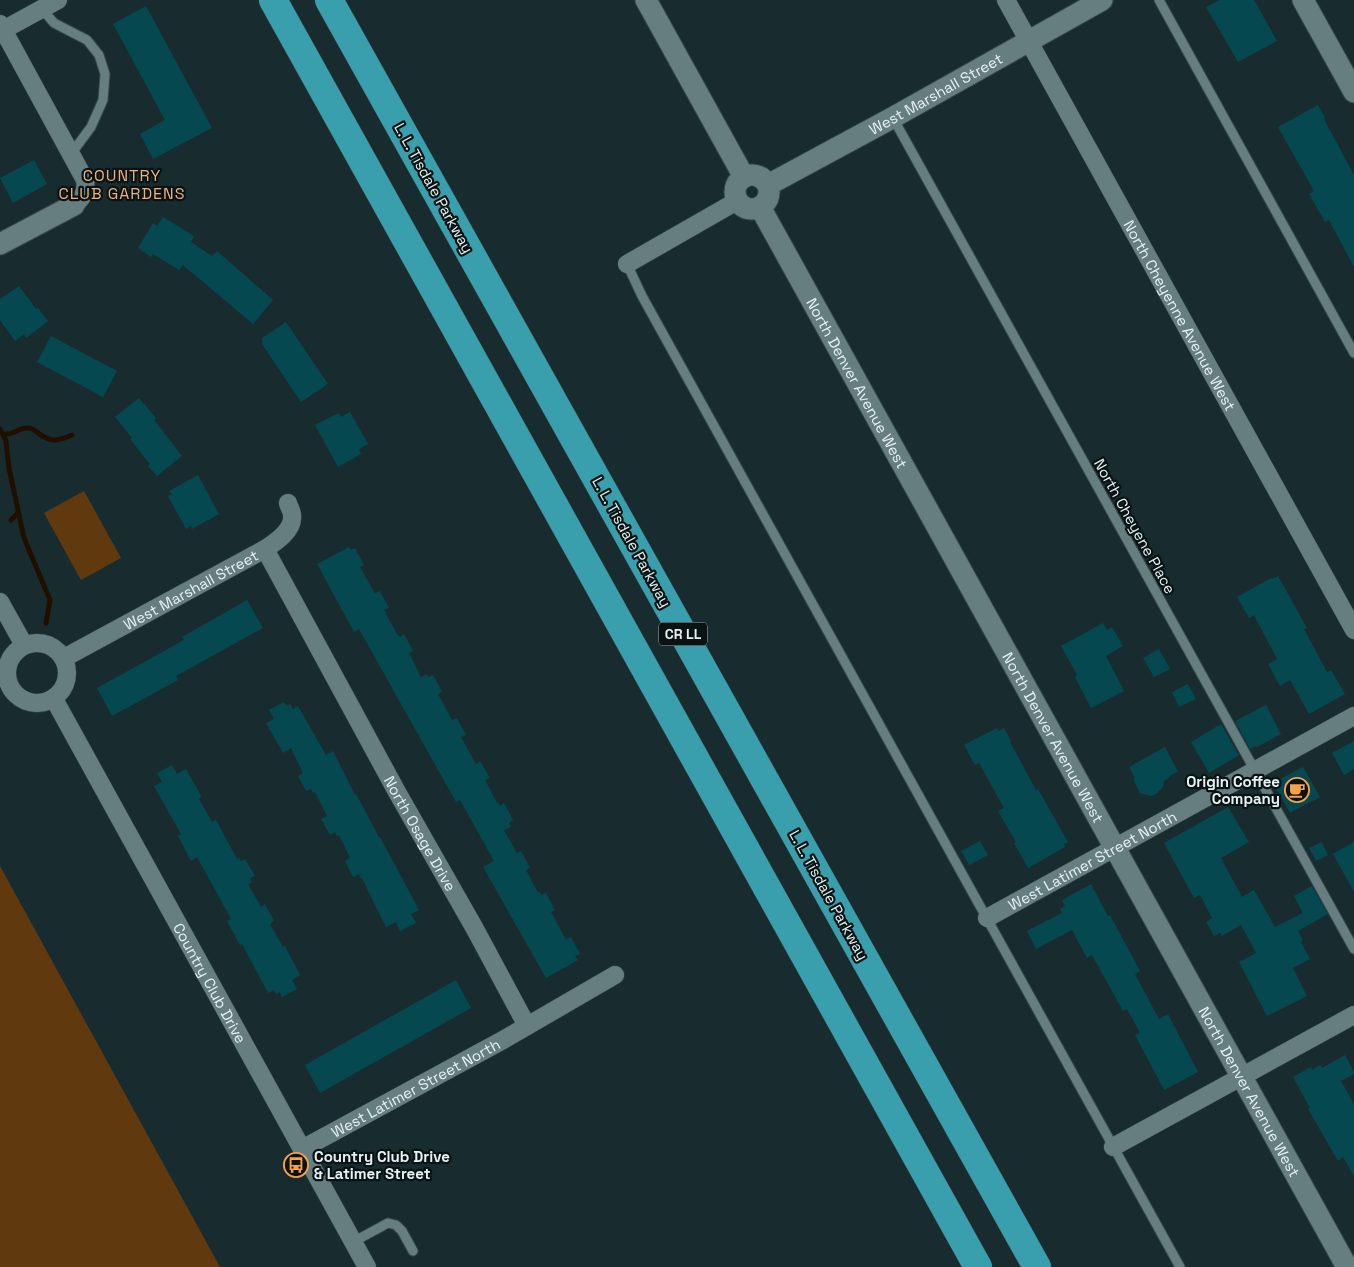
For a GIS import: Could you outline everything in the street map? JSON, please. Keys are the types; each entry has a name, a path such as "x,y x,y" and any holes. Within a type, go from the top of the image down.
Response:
{"highway":[{"path":"273,0 978,1267"},
{"name":"L. L. Tisdale Parkway","path":"329,0 1037,1267"}],"street":[{"path":"0,244 74,205 84,194 86,184 84,176 2,27 58,0"},
{"path":"646,0 744,177"},
{"name":"North Cheyenne Avenue West","path":"1006,0 1354,630"},
{"name":"West Marshall Street","path":"768,185 1102,0"},
{"path":"1303,0 1354,92"},
{"path":"754,175 765,180 768,185 768,198 766,203 760,207 752,210 746,209 741,207 735,198 735,187 738,181 744,177 754,175"},
{"path":"627,264 737,201"},
{"name":"North Denver Avenue West","path":"760,207 1347,1267"},
{"name":"West Marshall Street","path":"64,658 265,549 282,537 292,521 288,503"},
{"name":"North Osage Drive","path":"265,549 475,928 527,1026"},
{"path":"0,602 24,645"},
{"path":"35,642 47,644 57,649 64,658 68,673 64,688 54,699 42,703 30,703 19,698 11,689 7,679 7,669 16,651 24,645 35,642"},
{"name":"Country Club Drive","path":"54,699 367,1267"},
{"name":"West Latimer Street North","path":"987,918 1354,716"},
{"path":"527,1026 615,975"},
{"path":"1113,1147 1354,1015"},
{"name":"West Latimer Street North","path":"302,1149 527,1026"}],"lane":[{"path":"1159,0 1354,353"},
{"path":"42,9 54,23 87,40 99,56 104,74 103,100 91,127 71,154"},
{"name":"North Cheyene Place","path":"892,118 1354,948"},
{"path":"627,264 642,296 1180,1267"},
{"path":"353,1242 388,1223 396,1225 402,1231 413,1252"}],"shaded area":[{"path":"84,491 121,558 81,580 44,513"},
{"path":"0,866 220,1267 0,1267"}],"building":[{"path":"1220,0 1254,0 1277,41 1238,62 1206,7"},
{"path":"146,6 212,128 153,159 140,134 165,120 113,24"},
{"path":"1318,105 1354,175 1354,267 1329,220 1325,222 1309,194 1314,191 1278,127"},
{"path":"34,160 47,184 13,203 0,178"},
{"path":"163,217 194,236 191,242 212,256 217,251 273,300 253,324 183,265 179,270 153,254 151,257 138,248 153,223 157,226"},
{"path":"19,286 36,309 38,308 48,321 26,338 24,334 15,341 0,320 0,299"},
{"path":"286,322 328,384 301,402 262,344 262,338"},
{"path":"51,336 117,371 103,397 37,362"},
{"path":"139,398 156,418 154,420 182,456 157,476 130,439 132,438 115,417"},
{"path":"350,412 368,444 359,449 361,454 338,467 315,425 339,413 341,417"},
{"path":"198,475 219,514 192,529 191,526 186,529 168,496 172,494 169,491"},
{"path":"349,547 351,550 355,548 364,565 360,567 375,593 380,591 389,608 384,610 397,634 400,637 404,634 413,651 409,653 421,677 427,674 428,677 433,675 442,692 438,694 452,720 457,718 466,735 461,737 476,764 480,761 490,778 485,780 497,803 500,806 504,803 513,820 509,823 511,827 504,830 517,853 521,851 530,868 526,870 538,893 540,892 541,895 546,893 555,910 551,912 564,936 566,939 571,937 580,954 575,956 578,960 546,978 483,867 494,861 460,800 456,802 359,629 354,632 317,564"},
{"path":"1278,576 1307,628 1304,629 1327,672 1331,670 1345,694 1309,714 1290,680 1280,686 1268,664 1277,659 1254,615 1249,618 1237,597"},
{"path":"247,600 263,628 176,676 178,680 112,716 97,688 184,640 182,637"},
{"path":"1103,623 1107,630 1112,627 1123,646 1106,656 1124,691 1091,708 1075,677 1077,675 1061,646"},
{"path":"1159,649 1170,669 1154,677 1143,658"},
{"path":"1188,684 1196,699 1179,707 1172,692"},
{"path":"284,702 287,706 290,704 293,709 298,706 326,755 333,751 355,795 419,910 411,914 416,923 400,931 396,922 386,927 362,878 359,874 353,877 345,861 350,858 339,835 337,836 335,832 330,835 321,819 327,816 315,792 313,793 311,789 306,791 298,776 303,773 291,748 283,753 266,723 274,719 269,710"},
{"path":"1266,705 1281,734 1250,749 1235,721"},
{"path":"1221,724 1239,755 1209,773 1191,742"},
{"path":"997,728 999,731 1004,728 1036,790 1038,789 1068,842 1064,844 1065,847 1028,868 998,811 1004,808 979,763 975,765 964,745"},
{"path":"1354,741 1354,769 1344,775 1332,753"},
{"path":"1165,747 1178,772 1169,776 1164,781 1163,787 1156,794 1151,796 1140,793 1129,767"},
{"path":"172,765 177,774 186,769 200,794 201,797 199,799 212,822 216,820 237,859 239,858 241,861 245,859 255,876 250,878 252,882 248,884 261,907 265,904 274,921 270,924 283,947 285,946 300,975 292,980 297,989 282,997 280,992 276,994 274,990 268,993 242,944 240,945 227,921 231,919 197,857 191,861 178,836 181,834 154,786 162,782 157,773"},
{"name":"Origin Coffee Company","path":"1303,767 1320,797 1290,813 1273,783"},
{"path":"1228,807 1249,842 1221,858 1242,897 1254,890 1275,927 1303,913 1294,896 1312,886 1328,914 1298,931 1303,940 1301,942 1310,959 1293,968 1307,996 1267,1016 1239,962 1256,953 1241,925 1222,936 1220,933 1214,936 1206,922 1212,918 1200,895 1194,898 1164,843"},
{"path":"980,841 988,855 969,865 961,851"},
{"path":"1322,842 1328,855 1316,861 1309,848"},
{"path":"1354,842 1354,892 1333,854"},
{"path":"1091,884 1140,971 1135,974 1159,1019 1168,1014 1198,1072 1164,1090 1135,1035 1140,1033 1127,1009 1123,1011 1092,955 1087,958 1072,930 1036,949 1027,931 1062,913 1060,909 1065,906 1062,900"},
{"path":"456,980 471,1008 320,1093 305,1065"},
{"path":"1345,1055 1354,1072 1354,1074 1341,1081 1354,1104 1354,1176 1343,1157 1338,1161 1308,1109 1310,1108 1293,1077 1311,1067 1312,1070 1320,1065 1322,1068"}],"waterway":[{"path":"4,434 30,428 51,440 59,440 72,435"},
{"path":"0,429 6,441 9,468 24,538 50,600 46,623"},
{"path":"11,520 18,513"}],"place":[{"name":"Origin Coffee Company","path":"1297,790"},
{"name":"Country Club Drive & Latimer Street","path":"296,1165"}],"district":[{"name":"COUNTRY CLUB GARDENS","path":"122,184"}]}
